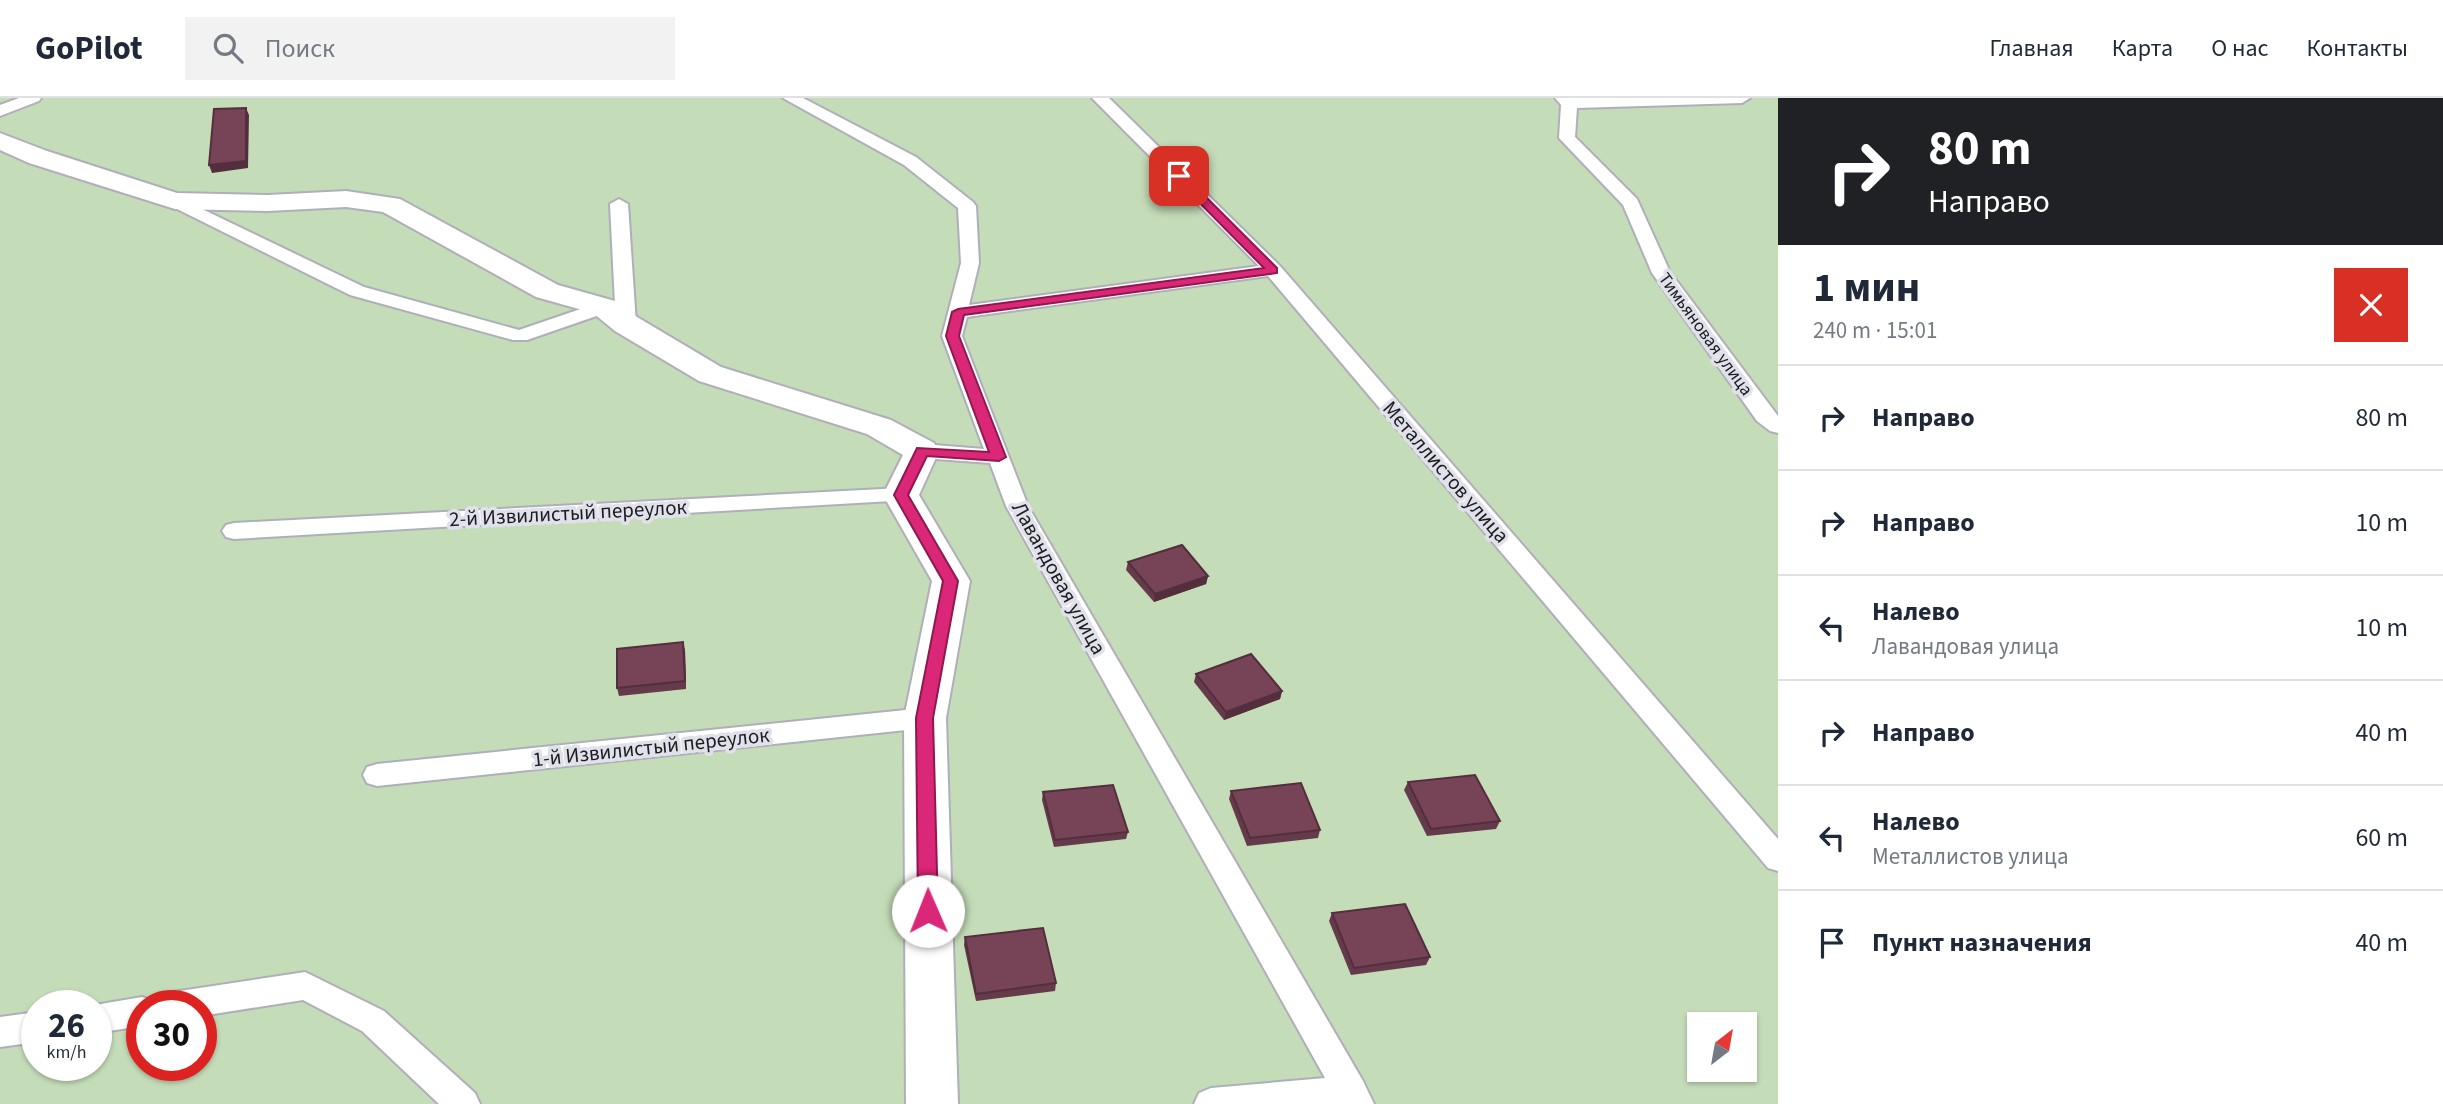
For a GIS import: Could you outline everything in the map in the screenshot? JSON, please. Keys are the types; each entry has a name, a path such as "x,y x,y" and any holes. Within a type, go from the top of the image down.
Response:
{"street":[{"path":"0,141 38,157 175,201 268,203 346,199 390,205 547,291 615,315 710,374 879,427 922,451 901,495 950,581 925,718 932,1104"}],"lane":[{"path":"0,111 33,98"},
{"name":"Лавандовая улица","path":"791,98 910,162 967,206 970,263 953,336 1017,506 1354,1098"},
{"name":"Металлистов улица","path":"1100,98 1273,270 1778,859"},
{"path":"1566,101 1742,98"},
{"name":"Тимьяновая улица","path":"1566,101 1567,138 1631,203 1661,273 1765,416 1778,426"},
{"path":"175,201 357,292 520,336 615,315 620,204"},
{"path":"958,312 1273,270"},
{"path":"922,451 999,457"},
{"name":"2-й Извилистый переулок","path":"234,531 901,495"},
{"name":"1-й Извилистый переулок","path":"377,775 925,718"},
{"path":"217,999 305,986 373,1020 463,1104"},
{"path":"0,1032 21,1029"},
{"path":"1212,1104 1354,1098"}],"green space":[{"path":"0,98 1778,98 1778,1104 0,1104"}],"building":[{"path":"246,108 246,161 209,165 214,109"},
{"path":"1182,545 1208,576 1155,594 1128,562"},
{"path":"683,642 685,681 617,688 617,649"},
{"path":"1251,654 1282,691 1226,712 1196,674"},
{"path":"1475,775 1500,821 1431,829 1408,782"},
{"path":"1301,783 1320,830 1250,838 1231,791"},
{"path":"1113,785 1128,832 1055,840 1043,792"},
{"path":"1405,904 1430,957 1354,968 1332,913"},
{"path":"1043,928 1056,983 976,994 965,937"}],"route":[{"path":"928,911 925,718 950,581 901,495 922,451 999,457 953,336 958,312 1273,270 1179,176"}]}
